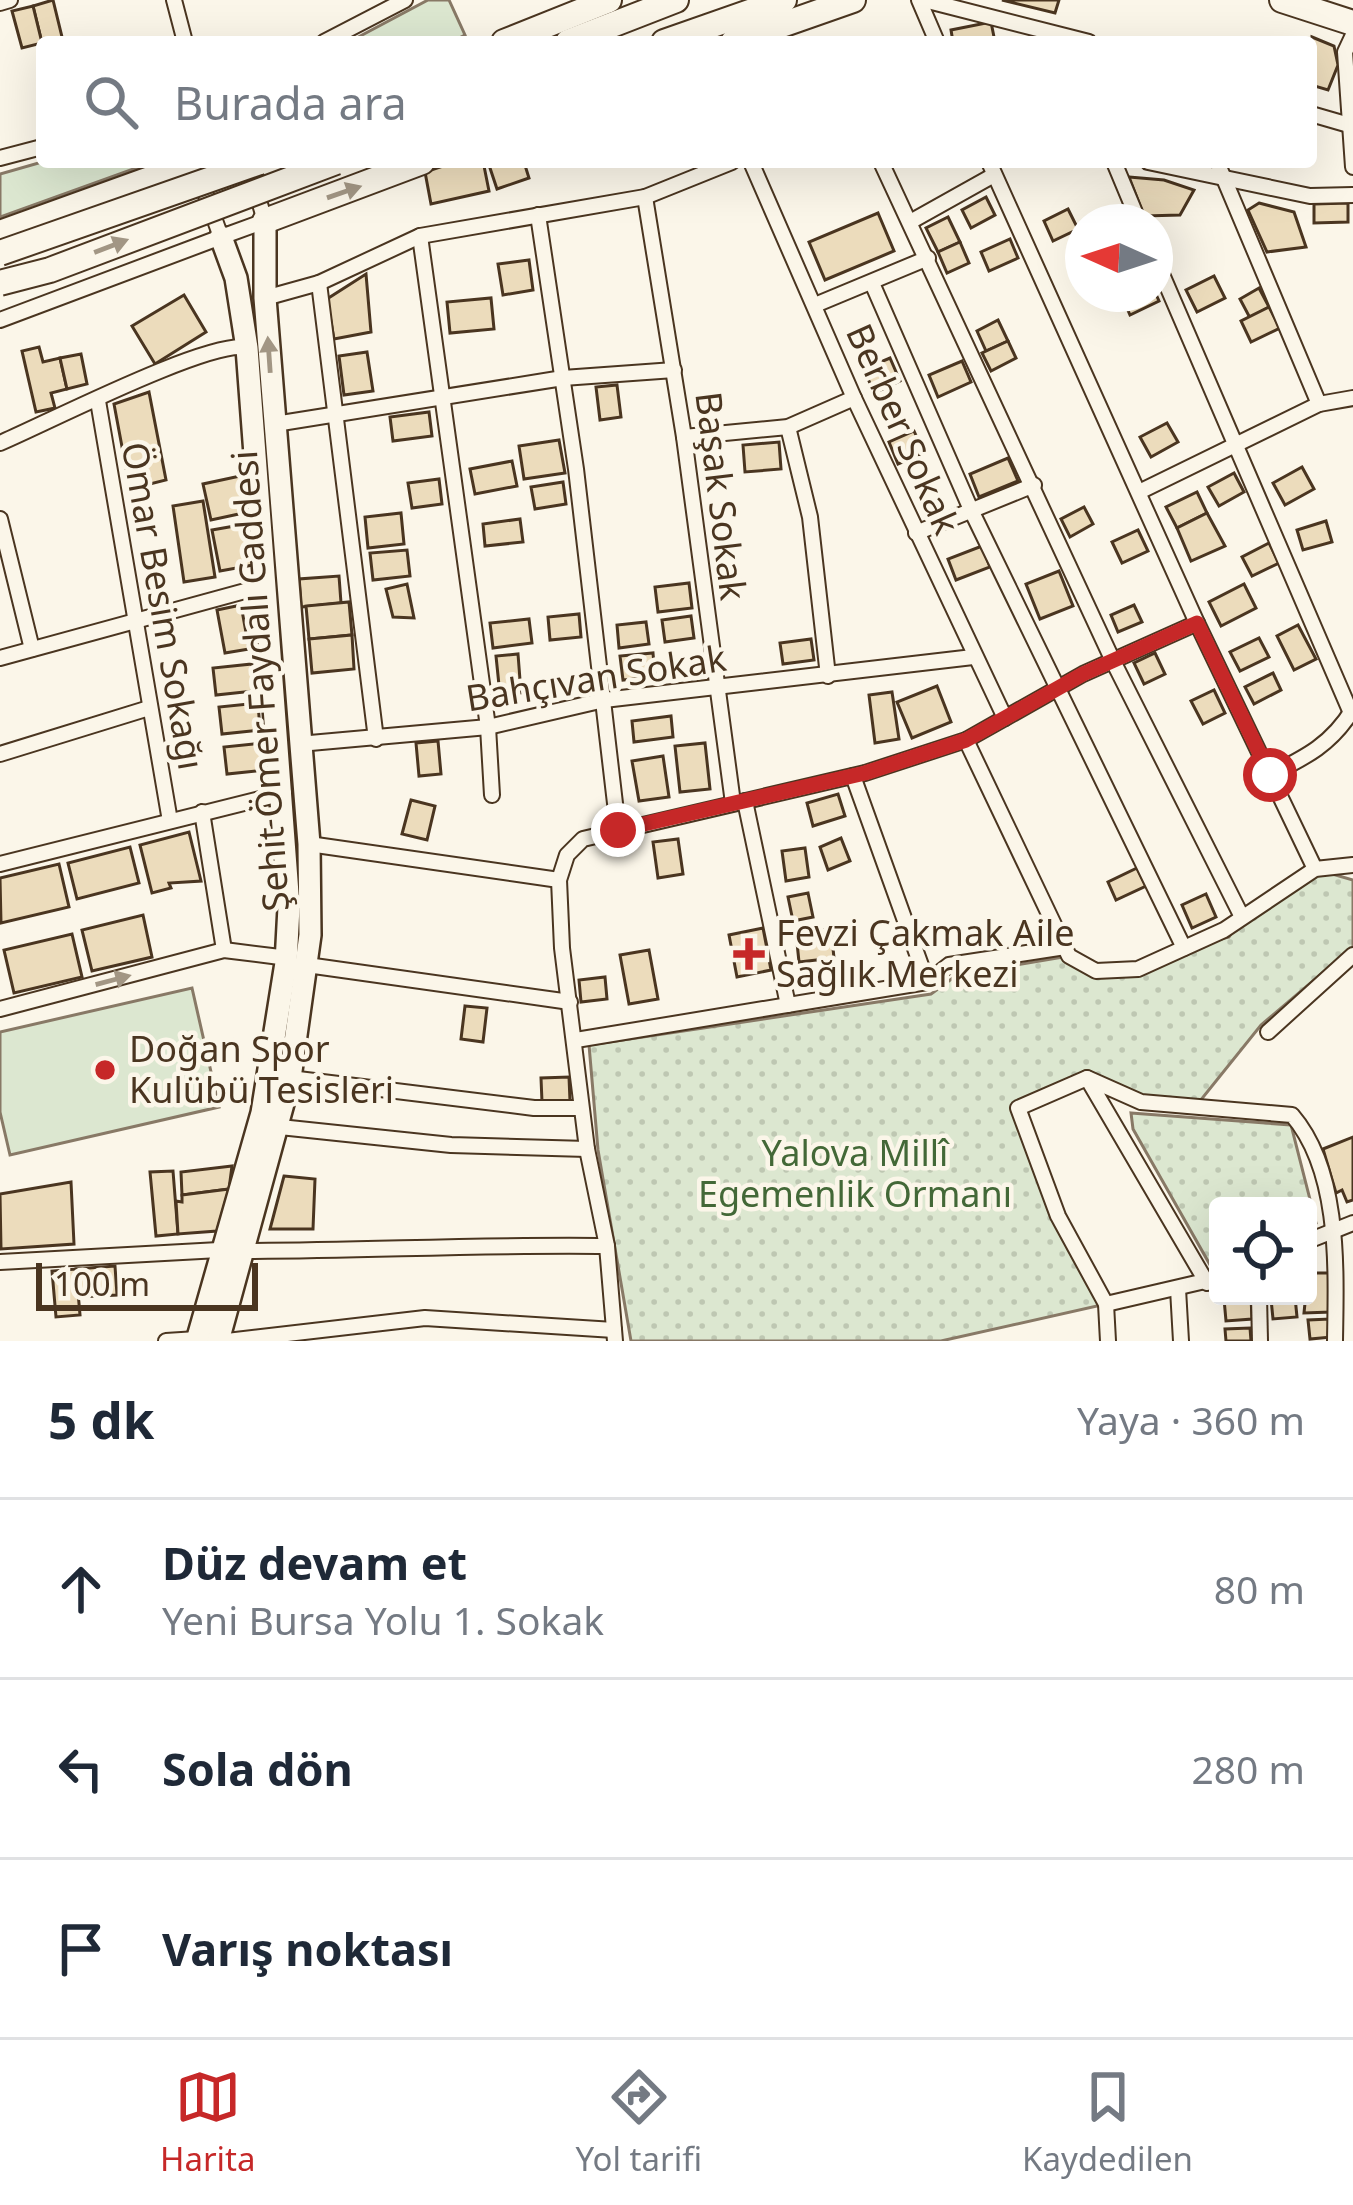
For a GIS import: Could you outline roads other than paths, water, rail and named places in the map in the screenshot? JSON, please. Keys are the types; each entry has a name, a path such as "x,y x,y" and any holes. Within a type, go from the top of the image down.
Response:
{"highway":[{"path":"518,36 609,0"},
{"path":"583,36 676,0"},
{"path":"681,36 784,0"},
{"path":"750,36 853,0"},
{"path":"1282,0 1353,23"},
{"path":"0,233 180,168"},
{"path":"0,253 243,168"},
{"path":"0,283 50,270 320,168"},
{"path":"265,221 406,168"}],"main road":[{"name":"Şehit Ömer Faydalı Caddesi","path":"230,1250 280,1127 290,1078 309,844 265,298 265,221"},
{"name":"Şehit Ömer Faydalı Caddesi","path":"210,1340 297,964 247,348 236,278 220,237"}],"street":[{"path":"0,3 10,0"},
{"path":"174,0 183,36"},
{"path":"336,36 405,0"},
{"path":"922,0 1057,36"},
{"path":"922,0 935,36"},
{"path":"1353,35 1345,52 1353,167"},
{"path":"1317,116 1349,125"},
{"path":"0,158 36,149"},
{"path":"199,168 220,237"},
{"path":"0,320 265,221 248,168"},
{"path":"265,298 319,283 420,236 645,197 717,168"},
{"name":"Berber Sokak","path":"754,168 854,398 1005,718"},
{"path":"884,168 1113,661 1243,917"},
{"path":"1116,168 1132,204"},
{"path":"1175,168 1310,196 1353,195"},
{"path":"1220,168 1319,404"},
{"path":"910,222 992,169 1197,623 1315,868"},
{"name":"Başak Sokak","path":"645,197 685,437 718,687 739,802 788,1005"},
{"path":"538,215 618,830"},
{"path":"420,236 488,728 492,795"},
{"path":"815,305 928,258"},
{"path":"319,283 376,739"},
{"path":"872,283 972,512 1184,948"},
{"path":"1173,301 1352,711 1337,734 1317,751 1270,775"},
{"path":"0,443 228,346 247,348"},
{"path":"275,424 338,418 562,378 674,370"},
{"path":"685,437 788,427 854,398"},
{"path":"1138,492 1319,404 1353,398"},
{"name":"Ömar Besim Sokağı","path":"98,401 170,821"},
{"path":"788,427 810,517 828,676"},
{"path":"916,532 1034,485"},
{"path":"0,519 32,649"},
{"path":"0,658 267,585"},
{"path":"166,1341 425,1318 615,1335 607,1246 587,1149 570,1002 559,880 567,855 583,839 854,776 966,740 1060,687 1197,623"},
{"name":"Bahçıvan Sokak","path":"299,744 488,728 604,700 973,657"},
{"path":"0,754 149,708"},
{"path":"966,740 1069,956 1096,971 1138,969 1243,917 1315,868 1353,866"},
{"path":"854,776 927,982"},
{"path":"0,864 284,793"},
{"path":"202,812 224,950"},
{"path":"309,844 559,880"},
{"path":"576,1040 927,982 949,965 1065,947"},
{"path":"0,1009 224,950 570,1002"},
{"path":"1268,1032 1353,955"},
{"path":"290,1078 534,1108 581,1108"},
{"path":"1087,1078 1209,1276"},
{"path":"1108,1341 1106,1304 1058,1216 1018,1108 1087,1078 1141,1102 1292,1115 1304,1130 1336,1229 1335,1341"},
{"path":"280,1127 451,1145 587,1149"},
{"path":"1317,1237 1353,1223"},
{"path":"0,1262 230,1250 364,1251 465,1243 607,1246"},
{"path":"1106,1304 1209,1282"},
{"path":"1178,1289 1181,1341"},
{"path":"1259,1305 1260,1341"}],"place":[{"name":"Fevzi Çakmak Aile Sağlık Merkezi","path":"749,954"},
{"name":"Doğan Spor Kulübü Tesisleri","path":"105,1070"}],"park label":[{"name":"Yalova Millî Egemenlik Ormanı","path":"855,1174"}]}
